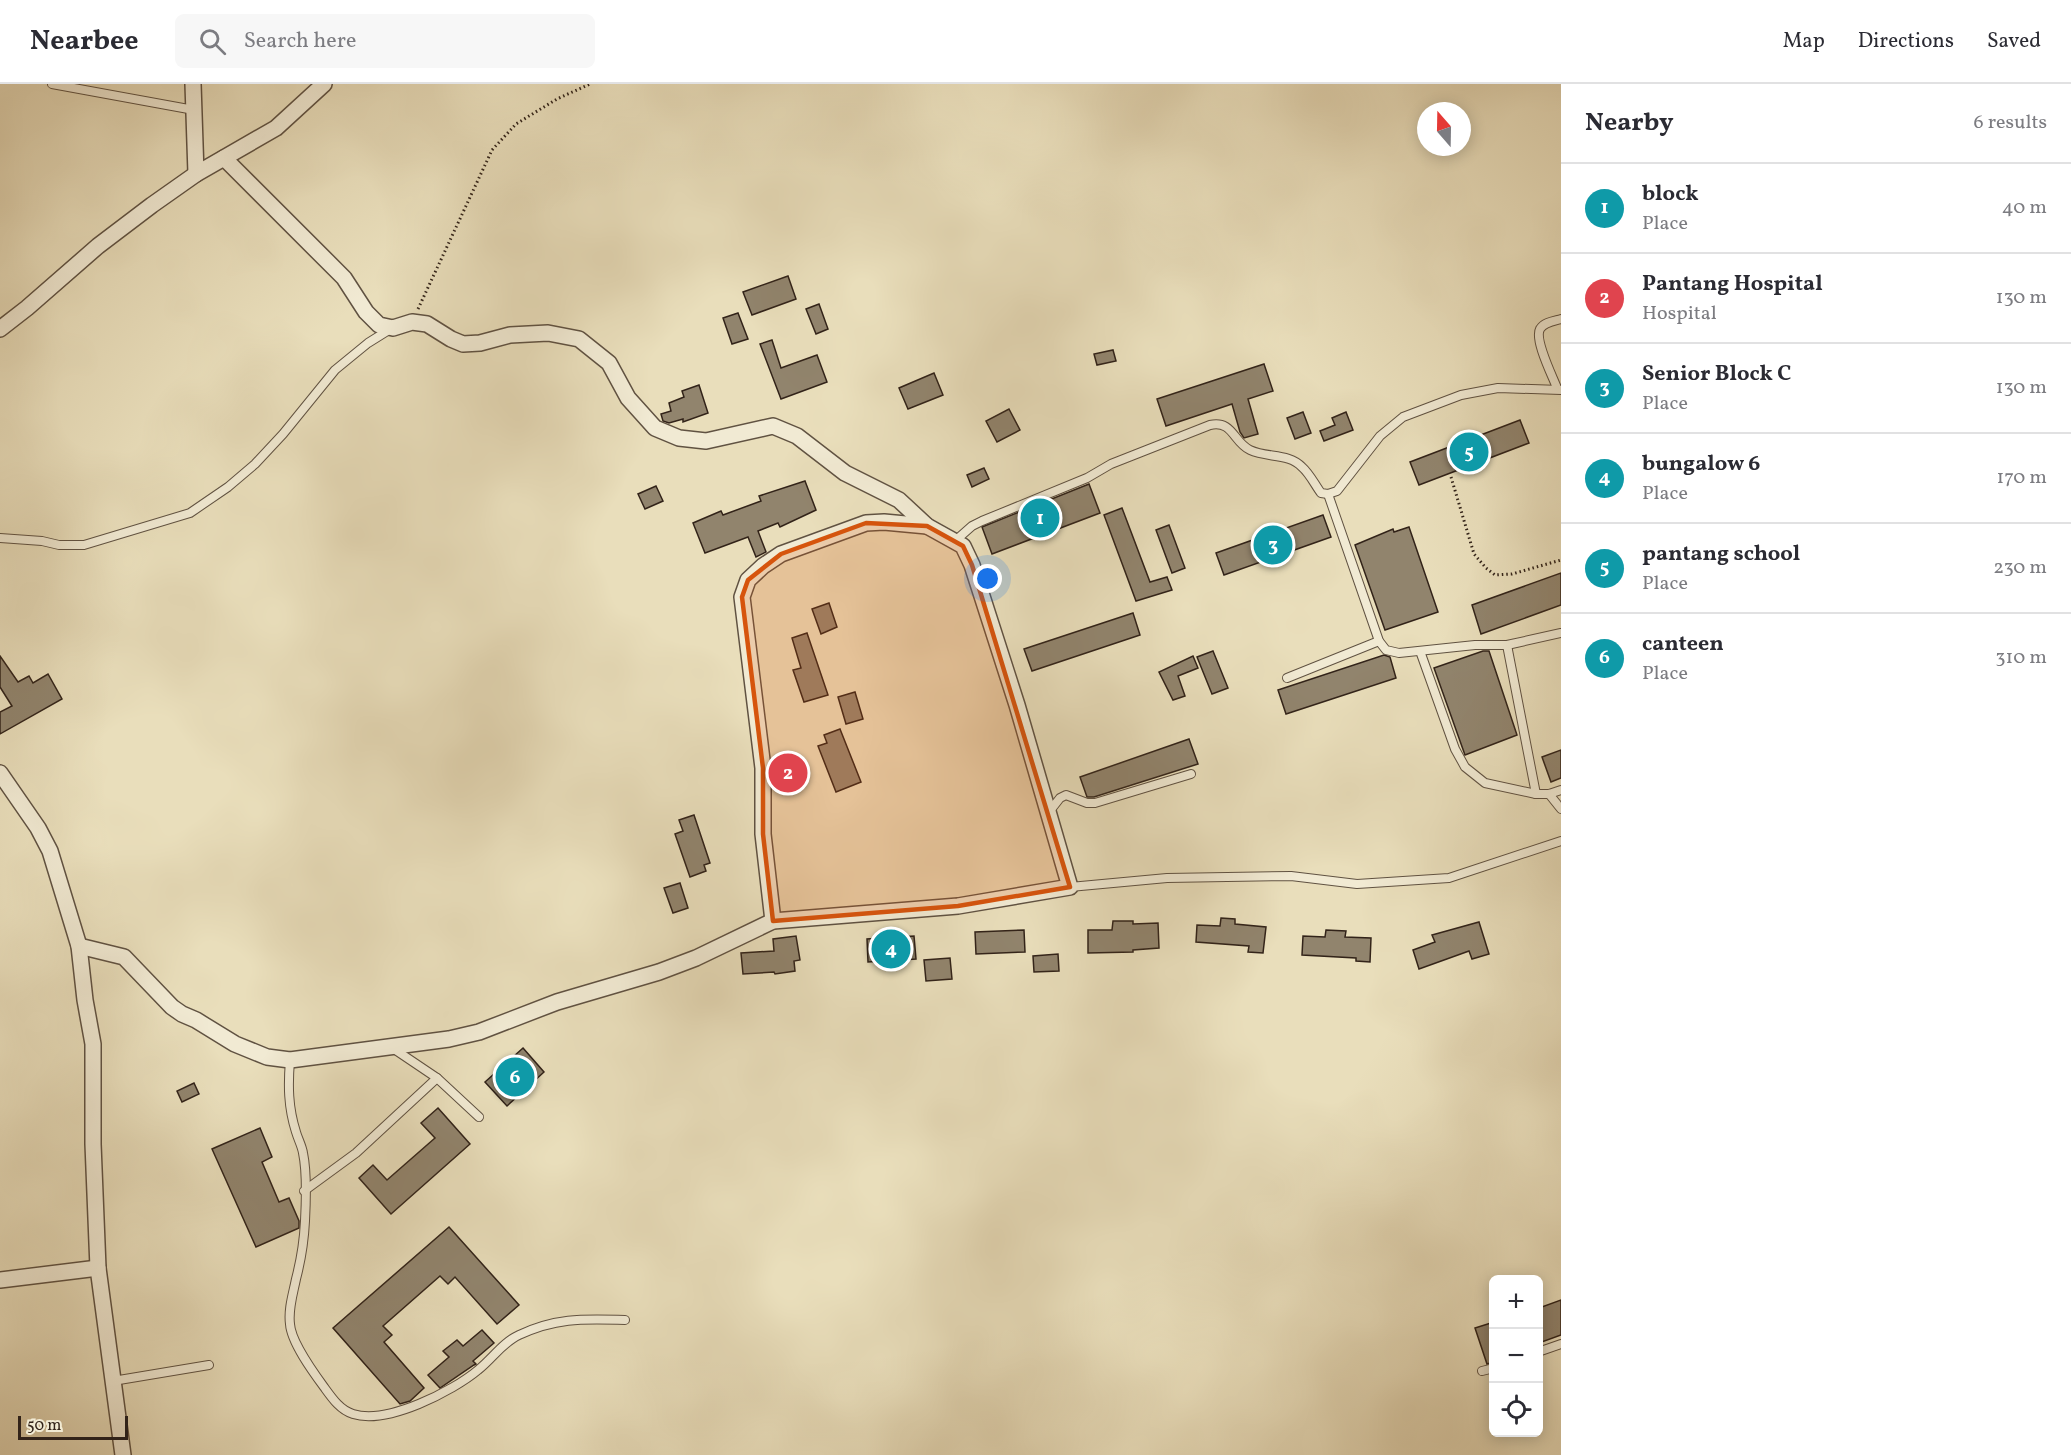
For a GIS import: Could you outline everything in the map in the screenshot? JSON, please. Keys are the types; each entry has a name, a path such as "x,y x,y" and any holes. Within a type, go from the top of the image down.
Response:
{"street":[{"path":"193,84 196,174"},
{"path":"0,329 98,246 196,174 276,128 324,84"},
{"path":"79,946 124,957 172,1007 182,1014 267,1057 290,1060 449,1039 479,1032 557,1002 658,972 696,958 773,921 958,906 1070,887 1017,705 972,565 963,546 927,526 899,500 845,472 797,436 773,426 706,441 679,438 655,428 628,398 609,363 579,339 548,333 510,335 480,344 464,344 427,324 412,322 393,328 379,325 366,312 344,278 224,158"},
{"path":"773,921 764,834 763,768 742,597 748,580 781,554 866,523 884,522 927,526"},
{"path":"0,772 38,828 50,851 79,946 93,1044 93,1144 98,1268 123,1455"},
{"path":"0,1280 98,1268"}],"lane":[{"path":"52,84 194,110"},
{"path":"955,541 982,520 1087,478 1111,464 1219,423 1227,427 1248,449 1261,454 1289,458 1302,466 1321,494 1328,494 1337,490 1380,436 1403,417 1461,395 1498,388 1559,389 1538,339 1540,329 1549,322 1561,319"},
{"path":"0,538 42,541 59,545 84,545 190,513 228,487 255,464 283,434 335,369 368,343 393,328"},
{"path":"1328,494 1379,641 1386,650 1399,652 1475,645 1507,645 1561,633"},
{"path":"1287,678 1379,641"},
{"path":"1507,645 1536,794"},
{"path":"1420,651 1455,749 1465,767 1485,783 1536,794 1549,794 1561,790"},
{"path":"1048,812 1060,798 1066,795 1087,803 1095,803 1191,774"},
{"path":"1549,794 1561,809"},
{"path":"1070,887 1167,878 1291,876 1357,884 1449,878 1561,841"},
{"path":"392,1047 436,1078 479,1117"},
{"path":"290,1060 287,1089 306,1170 302,1253 289,1313 290,1327 318,1380 340,1407 354,1415 397,1412 432,1400 479,1370 506,1341 536,1329 574,1319 625,1320"},
{"path":"304,1191 356,1153 436,1078"},
{"path":"1543,1351 1561,1344"},
{"path":"113,1381 209,1365"},
{"path":"1482,1371 1489,1369"}],"path":[{"path":"412,322 492,150 516,124 556,99 590,84"},
{"path":"1451,477 1474,554 1486,568 1496,575 1512,574 1561,560"}],"highlighted area":[{"path":"866,523 927,526 963,546 972,565 1070,887 958,906 773,921 763,834 763,768 742,597 748,580 781,554"}],"building":[{"path":"788,276 796,299 752,315 743,292"},
{"path":"819,304 828,329 816,334 806,309"},
{"path":"738,313 748,339 732,344 723,318"},
{"path":"772,340 781,368 817,355 827,382 781,399 760,344"},
{"path":"1113,350 1116,361 1097,365 1094,354"},
{"path":"1264,364 1273,391 1248,399 1258,434 1244,438 1232,404 1166,426 1157,399"},
{"path":"934,373 943,395 908,409 899,388"},
{"path":"699,385 708,413 683,422 683,419 669,423 663,421 661,414 671,411 669,403 684,397 682,391"},
{"path":"1009,409 1020,430 997,442 986,421"},
{"path":"1303,412 1311,433 1295,439 1287,418"},
{"path":"1346,412 1353,430 1324,441 1320,431 1335,425 1332,418"},
{"path":"1520,420 1529,443 1419,485 1410,462"},
{"path":"984,468 989,479 972,487 967,475"},
{"path":"805,481 816,510 780,527 778,523 758,531 766,552 756,557 748,537 705,553 693,523 721,511 723,515 761,501 759,496"},
{"path":"1089,484 1100,513 992,554 982,527"},
{"path":"656,486 663,501 645,509 638,494"},
{"path":"1122,508 1150,582 1167,577 1172,590 1136,601 1104,515"},
{"path":"1323,515 1331,537 1224,575 1216,553"},
{"path":"1169,525 1185,568 1172,573 1156,530"},
{"path":"1409,527 1438,612 1385,630 1355,545 1393,529 1394,532"},
{"path":"1561,573 1561,605 1481,634 1472,605"},
{"path":"829,603 837,627 821,634 812,609"},
{"path":"1133,613 1140,635 1032,671 1024,649"},
{"path":"807,633 828,695 804,702 793,670 801,668 792,638"},
{"path":"1213,651 1228,688 1212,694 1197,657"},
{"path":"1489,651 1517,735 1465,755 1434,668"},
{"path":"1384,655 1390,657 1396,678 1286,714 1278,690"},
{"path":"0,656 18,682 29,676 33,683 48,674 62,699 0,734 0,712 12,706 0,687"},
{"path":"1193,656 1198,668 1178,676 1185,696 1173,700 1159,672"},
{"path":"855,692 863,719 846,724 838,697"},
{"path":"840,729 861,782 836,792 818,746 827,743 824,735"},
{"path":"1189,739 1198,764 1094,797 1087,797 1080,777"},
{"path":"1561,750 1561,778 1551,782 1542,757"},
{"path":"694,815 710,863 704,865 706,871 690,877 675,834 683,831 679,820"},
{"path":"680,883 688,908 673,913 664,888"},
{"path":"1221,918 1235,919 1235,924 1266,927 1263,953 1248,952 1249,946 1196,942 1197,925 1220,926"},
{"path":"1113,921 1133,921 1133,924 1158,923 1159,948 1133,950 1133,952 1088,953 1088,930 1112,930"},
{"path":"1479,922 1489,954 1472,959 1469,951 1419,969 1413,950 1435,942 1432,935"},
{"path":"1024,930 1025,952 976,954 975,932"},
{"path":"1326,930 1346,931 1345,937 1371,938 1370,962 1356,961 1356,958 1302,955 1303,936 1325,937"},
{"path":"796,936 800,960 794,961 795,971 775,974 774,972 743,974 741,953 774,951 773,939"},
{"path":"914,936 916,959 868,962 867,939"},
{"path":"1058,954 1059,971 1034,972 1033,956"},
{"path":"950,958 952,979 926,981 924,960"},
{"path":"523,1048 544,1072 507,1106 485,1082"},
{"path":"194,1083 199,1094 182,1102 177,1091"},
{"path":"438,1108 470,1144 391,1214 359,1178 373,1165 387,1180 435,1138 421,1123"},
{"path":"260,1128 272,1157 262,1162 279,1202 289,1198 299,1221 299,1228 256,1247 212,1149"},
{"path":"449,1227 519,1305 497,1324 455,1277 448,1284 440,1276 383,1326 392,1335 384,1342 424,1388 410,1401 400,1404 333,1328"},
{"path":"1561,1300 1561,1335 1543,1342 1543,1329 1543,1307"},
{"path":"1489,1324 1489,1363 1487,1364 1475,1328"},
{"path":"482,1330 494,1343 473,1361 476,1364 440,1388 428,1375 449,1357 443,1351 457,1340 463,1346"}],"place":[{"name":"pantang school","path":"1469,452"},
{"name":"block","path":"1040,518"},
{"name":"Senior Block C","path":"1273,545"},
{"name":"Pantang Hospital","path":"788,773"},
{"name":"bungalow 6","path":"891,949"},
{"name":"canteen","path":"515,1077"}]}
